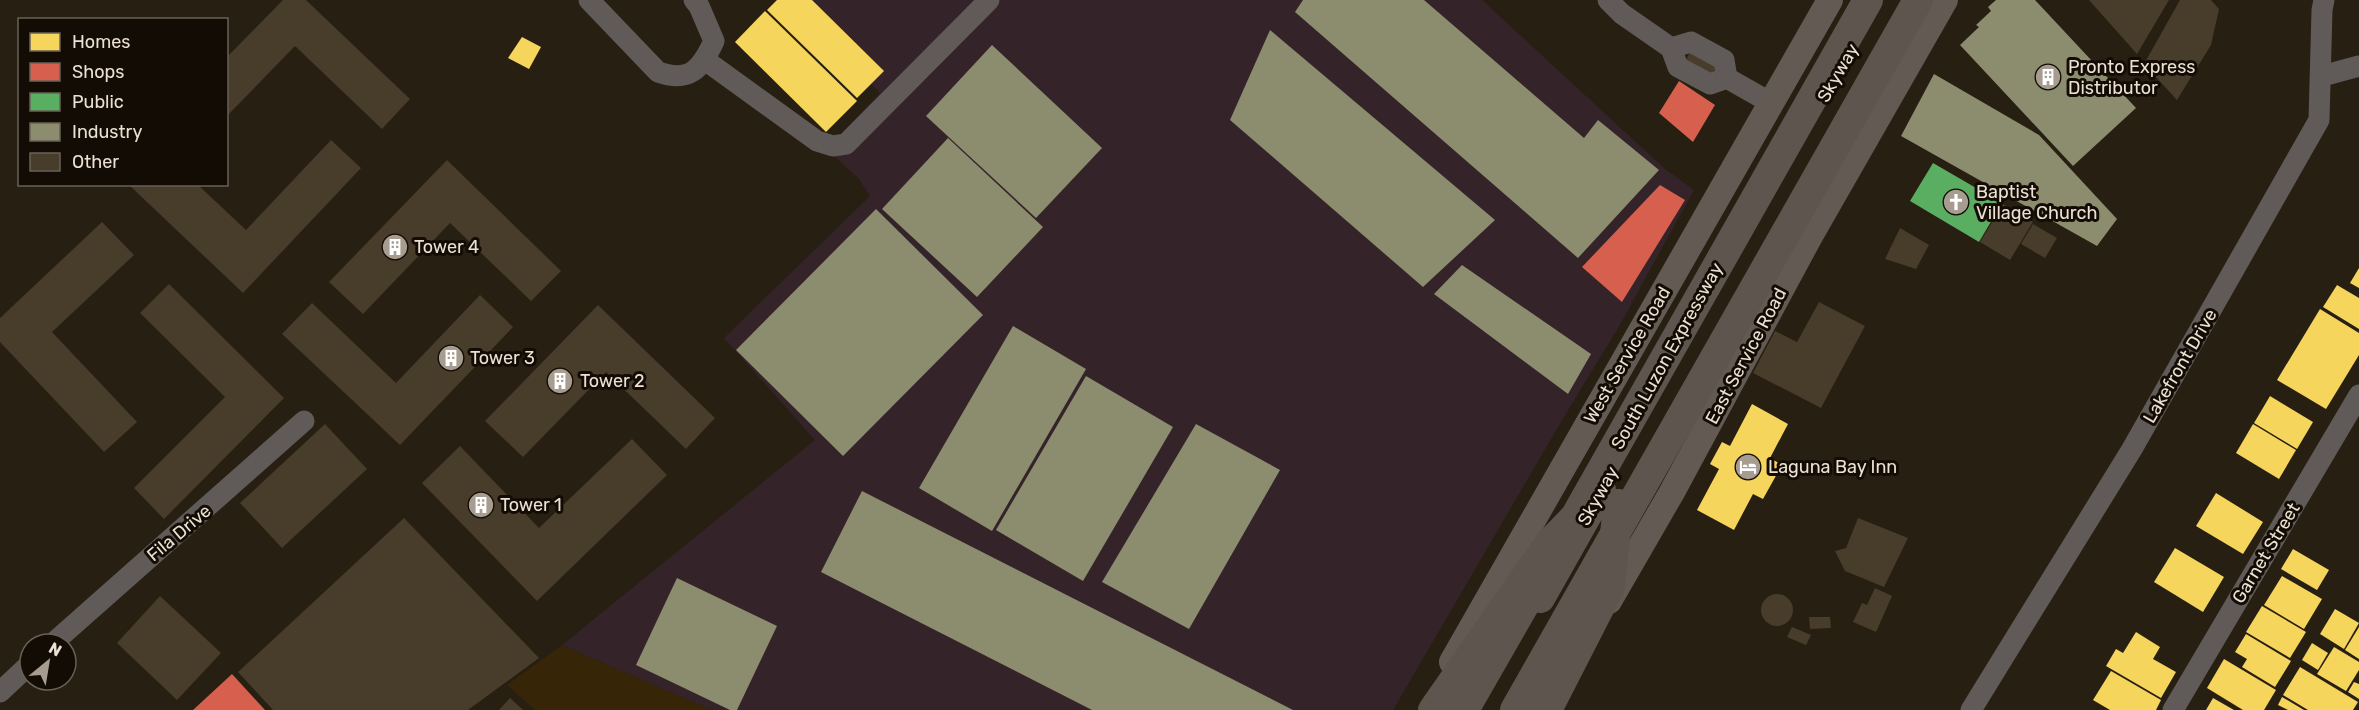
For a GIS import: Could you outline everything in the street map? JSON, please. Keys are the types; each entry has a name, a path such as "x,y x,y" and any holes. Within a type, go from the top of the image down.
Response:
{"highway":[{"name":"South Luzon Expressway","path":"1464,710 1868,0"},
{"name":"Skyway","path":"1503,710 1610,497 1879,0"},
{"name":"Skyway","path":"1477,710 1610,497 1903,0"},
{"path":"1515,710 1918,0"},
{"path":"1433,710 1549,544 1610,497"},
{"path":"1546,710 1610,587 1610,497"}],"main road":[{"name":"West Service Road","path":"1424,710 1830,0"},
{"name":"East Service Road","path":"1546,710 1661,513 1810,236 1945,0"}],"street":[{"path":"589,0 658,72 673,77 689,75 705,60 714,41 699,6 694,0"},
{"path":"705,60 817,141 833,146 846,144 989,0"},
{"path":"1608,0 1622,14 1671,48 1678,67 1710,84 1727,78 1771,103"},
{"name":"Lakefront Drive","path":"1971,710 2132,449 2319,120 2324,0"},
{"path":"2322,76 2359,66"},
{"name":"Garnet Street","path":"2173,710 2359,395"},
{"name":"Fila Drive","path":"66,632 304,421"},
{"path":"0,692 18,675"}],"shaded area":[{"path":"793,0 1482,0 1665,169 1694,190 1618,328 1393,710 712,710 562,645 815,440 724,338 870,196 859,179 827,149 880,93"},
{"path":"562,645 712,710 535,710 507,685"}],"building: Homes":[{"path":"777,0 812,0 884,71 857,98 767,10"},
{"path":"765,11 857,101 826,132 735,42"},
{"path":"522,37 541,47 529,69 508,58"},
{"path":"2359,268 2359,288 2350,283"},
{"path":"2337,285 2359,298 2359,329 2323,307"},
{"path":"2320,309 2359,333 2359,355 2326,409 2277,380"},
{"path":"2270,396 2313,422 2297,449 2254,423"},
{"name":"Laguna Bay Inn","path":"1752,404 1788,424 1770,458 1782,465 1763,499 1753,494 1734,530 1697,510 1719,469 1710,464 1722,442 1730,446"},
{"path":"2253,424 2296,450 2279,479 2236,453"},
{"path":"2216,493 2263,522 2243,554 2196,526"},
{"path":"2175,548 2224,577 2203,612 2154,582"},
{"path":"2293,549 2329,570 2317,590 2281,569"},
{"path":"2282,576 2322,599 2304,629 2264,605"},
{"path":"2262,606 2306,632 2290,658 2246,632"},
{"path":"2335,609 2359,623 2344,649 2320,634"},
{"path":"2359,627 2359,659 2345,650"},
{"path":"2136,632 2160,647 2153,659 2176,672 2161,698 2106,666 2116,649 2123,653"},
{"path":"2246,634 2291,661 2275,687 2242,667 2247,659 2235,652"},
{"path":"2312,643 2328,653 2318,670 2302,660"},
{"path":"2334,647 2359,662 2359,670 2346,691 2317,674"},
{"path":"2224,659 2276,690 2264,710 2243,710 2207,688"},
{"path":"2300,667 2358,702 2353,710 2308,710 2283,695"},
{"path":"2111,671 2161,700 2156,710 2110,710 2093,700"},
{"path":"2354,682 2359,684 2359,699 2348,692"},
{"path":"2282,697 2304,710 2288,710 2278,705"},
{"path":"2213,698 2234,710 2206,710"}],"building: Shops":[{"path":"1679,81 1715,105 1693,142 1659,113"},
{"path":"1660,185 1685,200 1622,302 1582,267"},
{"path":"232,674 265,710 193,710"}],"building: Public":[{"name":"Baptist Village Church","path":"1933,163 2002,203 1979,242 1910,201"}],"building: Industry":[{"path":"1303,0 1424,0 1584,138 1598,120 1659,170 1578,258 1295,12"},
{"name":"Pronto Express Distributor","path":"1996,0 2035,0 2136,108 2073,166 1960,45 1979,27 1976,25 1991,11 1988,7"},
{"path":"1270,30 1495,220 1423,287 1230,120"},
{"path":"992,45 1102,148 1036,218 926,116"},
{"path":"1934,74 2039,135 2117,219 2097,246 1901,136"},
{"path":"948,138 1043,227 977,297 882,209"},
{"path":"876,209 983,315 843,456 736,350"},
{"path":"1462,265 1591,354 1568,394 1434,294"},
{"path":"1013,326 1086,369 992,531 919,488"},
{"path":"1086,376 1173,427 1083,581 996,530"},
{"path":"1196,424 1280,470 1189,629 1102,582"},
{"path":"862,491 1293,710 1092,710 821,572"},
{"path":"677,578 777,626 737,710 730,710 636,665"}],"building: Other":[{"path":"283,0 306,0 410,99 382,129 295,46 228,115 228,56"},
{"path":"2089,0 2169,0 2137,54"},
{"path":"2180,0 2211,0 2219,9 2211,45 2177,100 2144,64"},
{"path":"1690,52 1719,66 1715,75 1685,62"},
{"path":"331,140 361,168 243,293 130,186 199,186 246,230"},
{"name":"Tower 4","path":"447,160 561,271 531,301 450,223 363,314 329,282"},
{"path":"2003,204 2033,222 2010,260 1980,242"},
{"path":"102,222 134,255 52,332 137,422 104,452 0,342 0,318"},
{"path":"2033,224 2057,238 2045,258 2021,244"},
{"path":"1900,228 1929,245 1916,269 1885,259"},
{"path":"169,284 284,398 164,519 134,488 225,397 140,313"},
{"name":"Tower 3","path":"480,295 513,327 400,445 282,334 312,303 396,383"},
{"path":"1819,302 1865,326 1821,408 1753,373 1775,331 1797,342"},
{"name":"Tower 2","path":"598,305 715,418 686,449 606,372 523,457 485,421"},
{"path":"325,424 367,469 282,548 240,503"},
{"name":"Tower 1","path":"632,439 667,475 537,601 422,483 460,446 539,528"},
{"path":"404,518 539,658 468,710 273,710 238,672"},
{"path":"1858,518 1908,538 1884,587 1845,571 1835,551 1846,548"},
{"path":"1875,588 1892,596 1876,632 1853,622 1862,603 1867,605"},
{"path":"1777,594 1788,599 1793,610 1788,621 1777,626 1766,621 1761,610 1766,599"},
{"path":"160,596 221,653 177,700 117,643"},
{"path":"1809,617 1830,617 1831,628 1810,629"},
{"path":"1792,627 1811,635 1806,645 1787,637"},
{"path":"510,698 523,710 499,710"}],"place":[{"name":"Pronto Express Distributor","path":"2048,77"},
{"name":"Baptist Village Church","path":"1956,202"},
{"name":"Tower 4","path":"395,247"},
{"name":"Tower 3","path":"451,358"},
{"name":"Tower 2","path":"560,381"},
{"name":"Laguna Bay Inn","path":"1748,467"},
{"name":"Tower 1","path":"481,505"}]}
